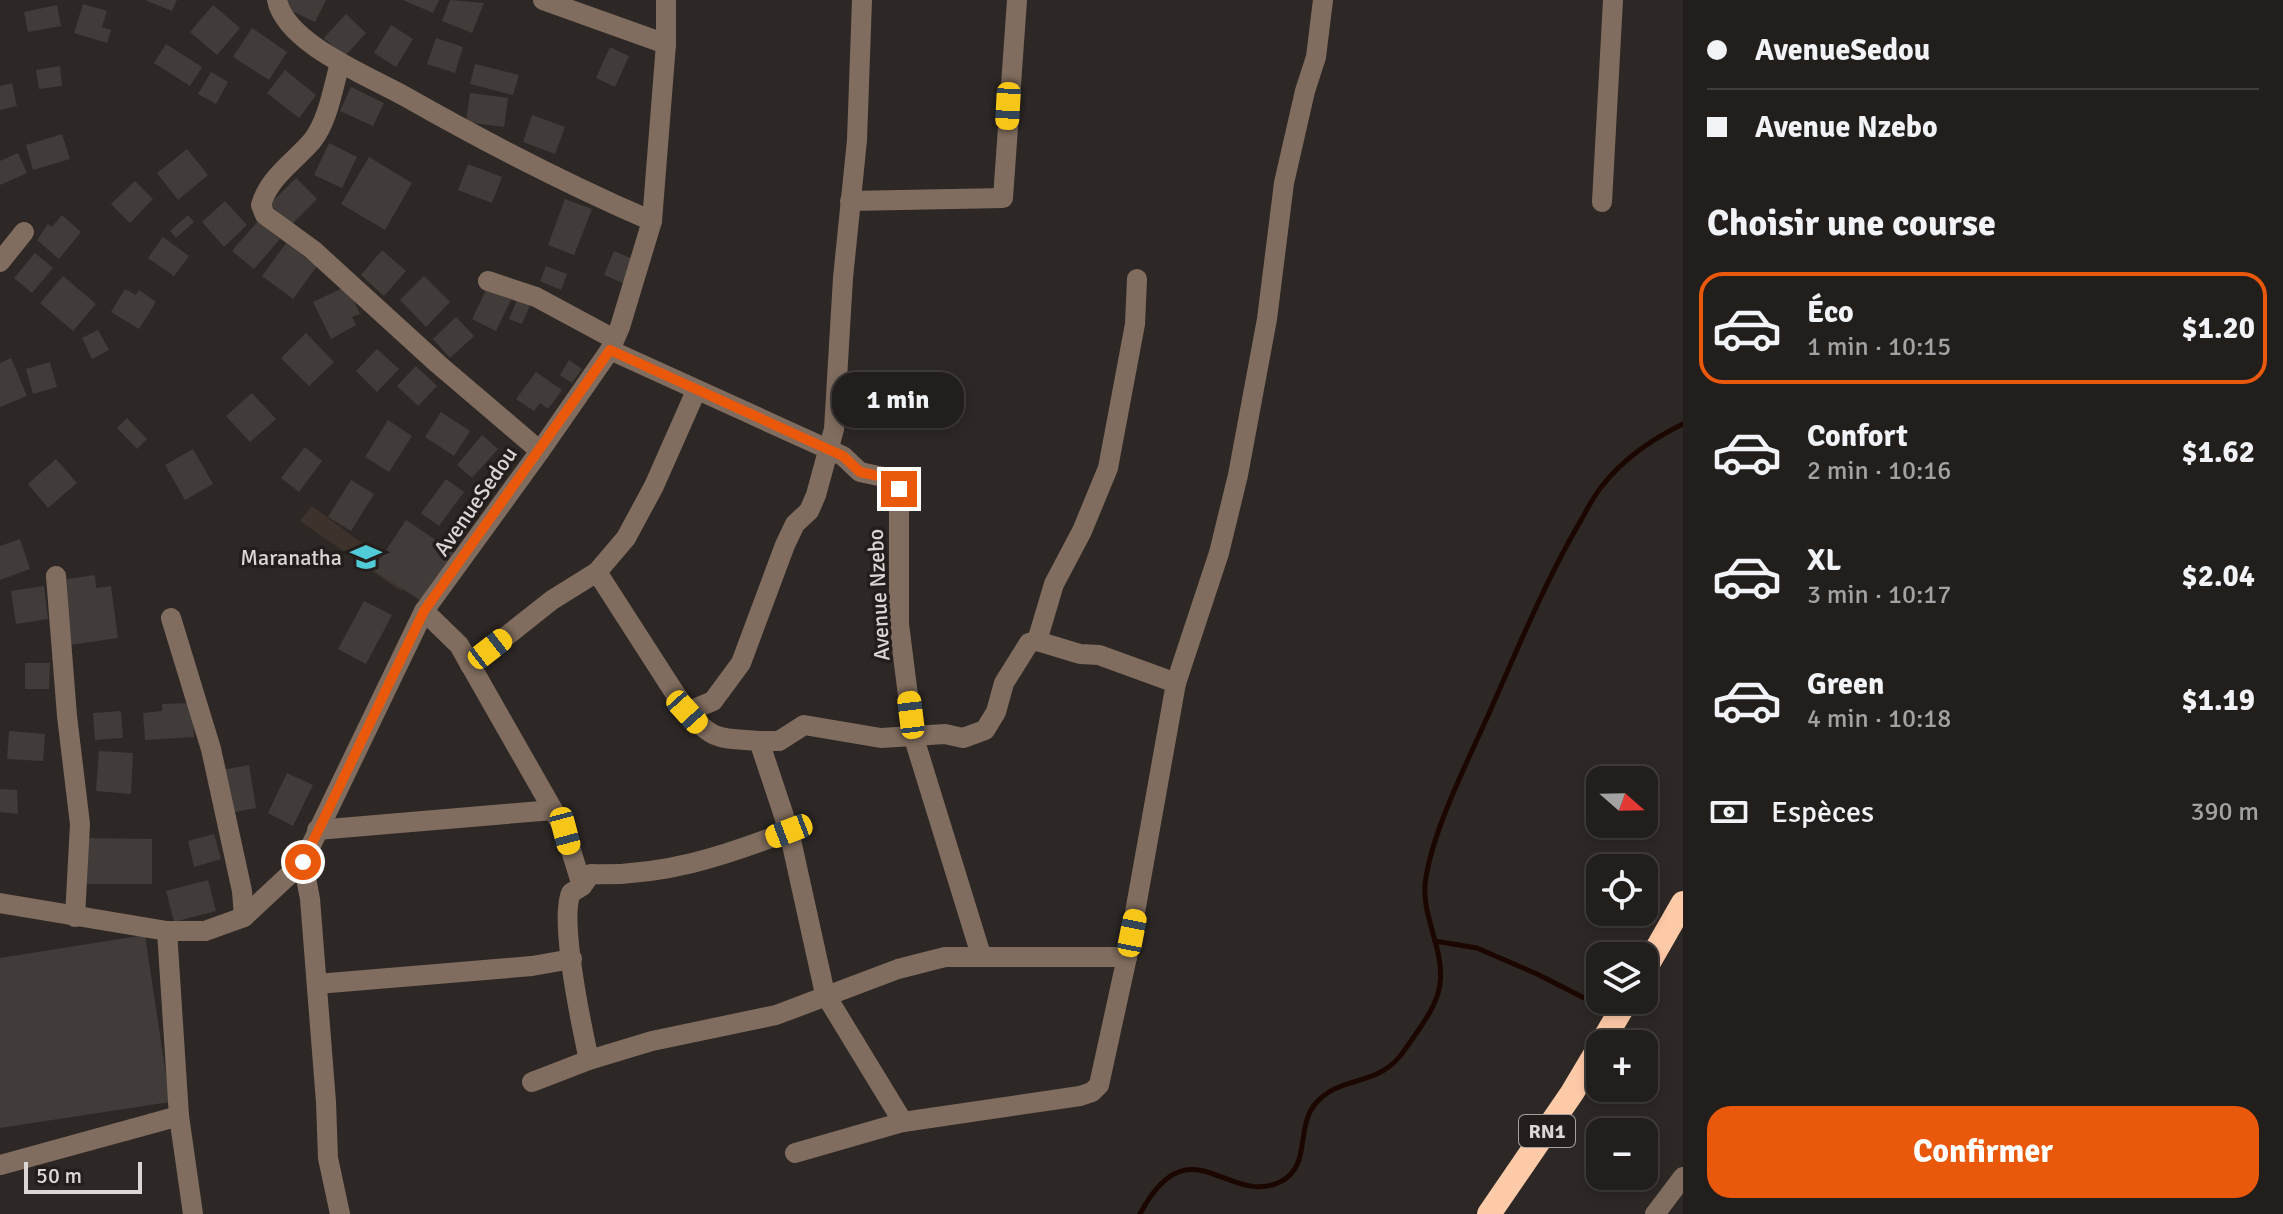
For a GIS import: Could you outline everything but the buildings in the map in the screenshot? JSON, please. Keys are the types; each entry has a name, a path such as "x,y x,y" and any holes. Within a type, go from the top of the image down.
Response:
{"highway":[{"path":"1658,947 1683,903"},
{"name":"RN1","path":"1489,1214 1586,1069"}],"street":[{"path":"277,0 282,15 298,32 340,63 549,176 652,221"},
{"path":"543,0 666,44"},
{"name":"AvenueSedou","path":"0,903 167,931 205,931 244,917 303,862 424,611 540,451 612,344 637,276 652,221 666,44 666,0"},
{"path":"687,712 713,701 741,663 785,545 795,524 809,511 816,495 828,451 837,400 857,140 862,0"},
{"path":"850,201 1003,198 1017,0"},
{"path":"795,1153 903,1122 1092,1092 1101,1076 1127,957 1176,683 1219,553 1238,475 1267,319 1284,183 1316,57 1323,0"},
{"path":"1602,202 1613,0"},
{"path":"340,63 327,109 313,139 281,171 263,196 261,205 265,215 313,250 438,364 540,451"},
{"path":"0,262 24,232"},
{"path":"1037,641 1054,584 1082,531 1108,468 1135,324 1137,279"},
{"name":"Avenue Nzebo","path":"488,281 536,297 696,391 843,456 860,472 893,479 899,489 899,624 913,735"},
{"path":"470,665 552,600 597,572 626,538 654,486 696,391"},
{"path":"597,572 687,712 714,738 779,741 804,725 881,738 945,734 963,738 985,730 996,712 1010,672 1029,643 1037,641 1065,651 1099,655 1176,683"},
{"path":"56,576 67,716 80,824 75,917"},
{"path":"424,611 459,645 565,831 582,886"},
{"path":"171,618 211,749 242,891 244,917"},
{"path":"913,735 981,955"},
{"path":"759,741 789,831 825,994 903,1122"},
{"path":"317,830 553,810"},
{"path":"589,1060 575,998 568,901 571,893 582,886 591,874 619,875 669,869 730,854 789,831"},
{"path":"303,862 317,984 328,1158 340,1214"},
{"path":"167,931 179,1116 193,1214"},
{"path":"532,1082 652,1041 776,1015 825,994 945,957 1127,957"},
{"path":"317,984 532,966 572,959"},
{"path":"0,1165 179,1116"},
{"path":"1655,1214 1683,1177"}],"shaded area":[{"name":"Maranatha","path":"312,506 410,579 401,591 300,521"}],"waterway":[{"path":"1140,1214 1158,1187 1175,1173 1192,1170 1209,1172 1261,1187 1280,1182 1296,1167 1306,1123 1316,1103 1338,1088 1385,1070 1396,1061 1416,1033 1431,1009 1440,984 1439,957 1426,904 1426,877 1437,834 1455,788 1544,591 1595,496 1629,458 1683,424"},
{"path":"1435,941 1477,948 1586,999"}],"place":[{"name":"Maranatha","path":"366,557"}],"route":[{"path":"303,862 424,611 610,350 843,456 860,472 893,479 899,489"}]}
